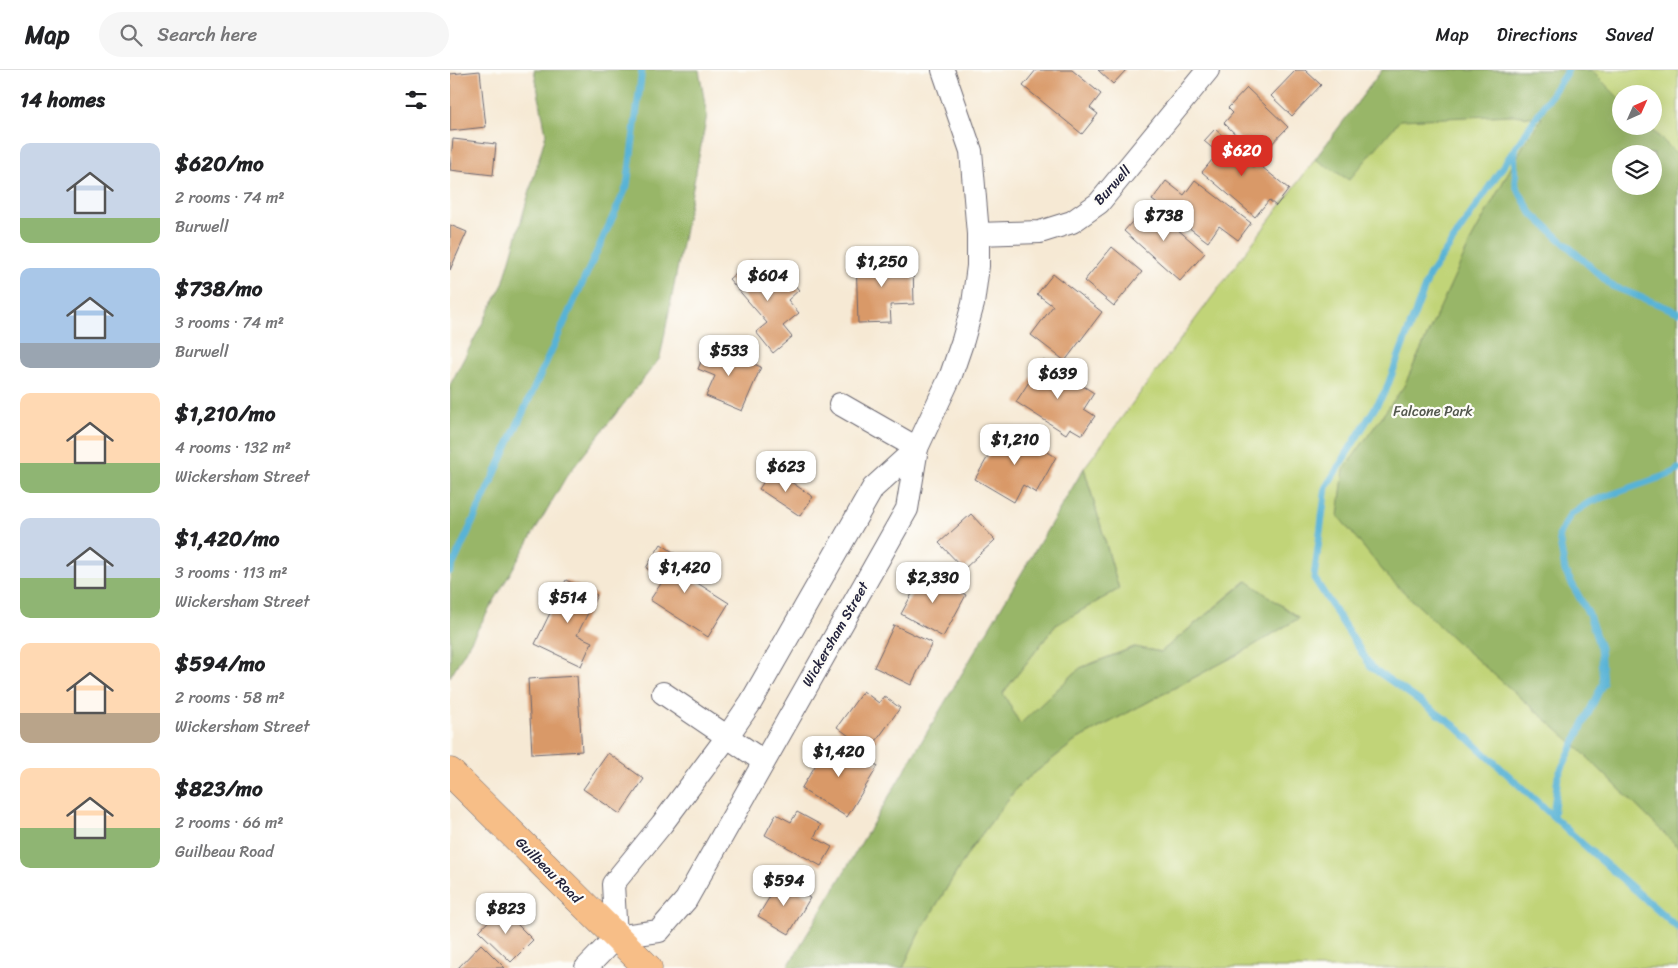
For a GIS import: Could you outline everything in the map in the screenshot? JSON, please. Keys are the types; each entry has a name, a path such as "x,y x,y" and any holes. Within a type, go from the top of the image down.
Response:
{"main road":[{"name":"Guilbeau Road","path":"450,772 648,968"}],"street":[{"name":"Wickersham Street","path":"917,448 873,488 751,702 662,824 613,884 616,937 659,931 686,900 907,509 917,448 951,375 963,340 973,304 978,266 978,234 971,151 943,70"},
{"name":"Burwell","path":"978,234 1040,232 1072,222 1099,203 1208,70"},
{"path":"840,404 917,448"},
{"path":"663,693 763,761"},
{"path":"586,968 616,937"}],"green space":[{"path":"534,70 699,70 707,115 660,358 566,477 450,677 450,385 503,284 546,134"},
{"name":"Falcone Park","path":"1382,70 1678,70 1678,968 903,968 918,935 972,847 1019,785 1078,739 1246,650 1299,618 1246,581 1161,652 1134,647 1080,668 1020,725 1003,693 1056,625 1119,589 1084,468"},
{"path":"1382,70 1591,70 1612,91 1612,135 1657,135 1678,155 1678,847 1576,746 1460,645 1388,577 1338,516 1344,469 1404,386 1472,238 1523,146 1542,118 1511,115 1400,120 1349,180 1315,159"},
{"path":"1084,468 1119,589 1056,625 1003,693 1020,724 1080,668 1135,647 1161,652 1247,581 1299,618 1246,650 1078,739 1019,785 972,847 918,935 903,968 787,968"}],"building":[{"path":"1036,70 1072,70 1101,94 1090,108 1098,114 1082,134 1023,86"},
{"path":"1098,70 1126,70 1113,84"},
{"path":"1296,70 1305,70 1321,85 1292,116 1271,96"},
{"path":"480,71 486,127 450,131 450,74"},
{"path":"1247,88 1288,127 1259,157 1224,123 1233,113 1228,108"},
{"path":"1215,129 1231,143 1228,146 1253,167 1257,163 1289,189 1276,206 1269,200 1255,217 1202,172 1218,153 1204,141"},
{"path":"453,139 496,144 493,175 450,170"},
{"path":"1195,180 1251,223 1238,240 1219,226 1208,242 1152,200 1166,181 1184,195"},
{"path":"1148,204 1205,253 1180,281 1124,231"},
{"path":"450,225 467,232 450,270"},
{"path":"1112,247 1142,272 1114,306 1084,281"},
{"path":"876,255 877,264 913,263 914,304 890,305 891,322 858,323 856,256"},
{"path":"751,260 771,282 783,272 799,290 788,300 799,313 783,326 792,337 773,353 756,332 767,323 729,279"},
{"path":"1053,274 1102,312 1065,361 1031,335 1053,306 1037,294"},
{"path":"708,344 761,367 742,411 706,396 715,376 698,369"},
{"path":"1043,360 1094,393 1084,409 1095,416 1082,435 1070,428 1066,434 1016,402"},
{"path":"1005,427 1056,457 1036,493 1023,485 1014,502 975,479"},
{"path":"772,469 813,497 800,516 759,489"},
{"path":"971,514 995,540 964,569 939,543"},
{"path":"661,544 682,558 675,569 729,603 708,637 650,600 664,579 646,568"},
{"path":"924,572 966,595 943,637 901,614"},
{"path":"566,580 597,595 577,635 592,642 581,666 535,644"},
{"path":"894,625 932,643 911,685 874,667"},
{"path":"577,676 582,751 532,754 528,679"},
{"path":"863,691 879,703 884,696 900,708 869,751 837,727"},
{"path":"832,738 878,766 847,817 801,789"},
{"path":"608,753 644,779 620,814 583,789"},
{"path":"797,812 821,825 814,837 832,847 821,866 765,835 776,814 791,822"},
{"path":"780,880 810,898 789,934 758,916"},
{"path":"501,908 533,940 511,962 479,931"},
{"path":"481,944 505,968 458,968"}],"waterway":[{"path":"450,571 627,186 642,70"},
{"path":"1568,70 1429,276 1386,390 1326,487 1314,578 1371,667 1454,725 1585,846 1678,928"},
{"path":"1514,150 1516,186 1531,213 1612,286 1678,312"},
{"path":"1553,816 1558,776 1603,683 1600,648 1589,615 1565,571 1559,536 1570,515 1590,502 1673,473 1678,469"}]}
